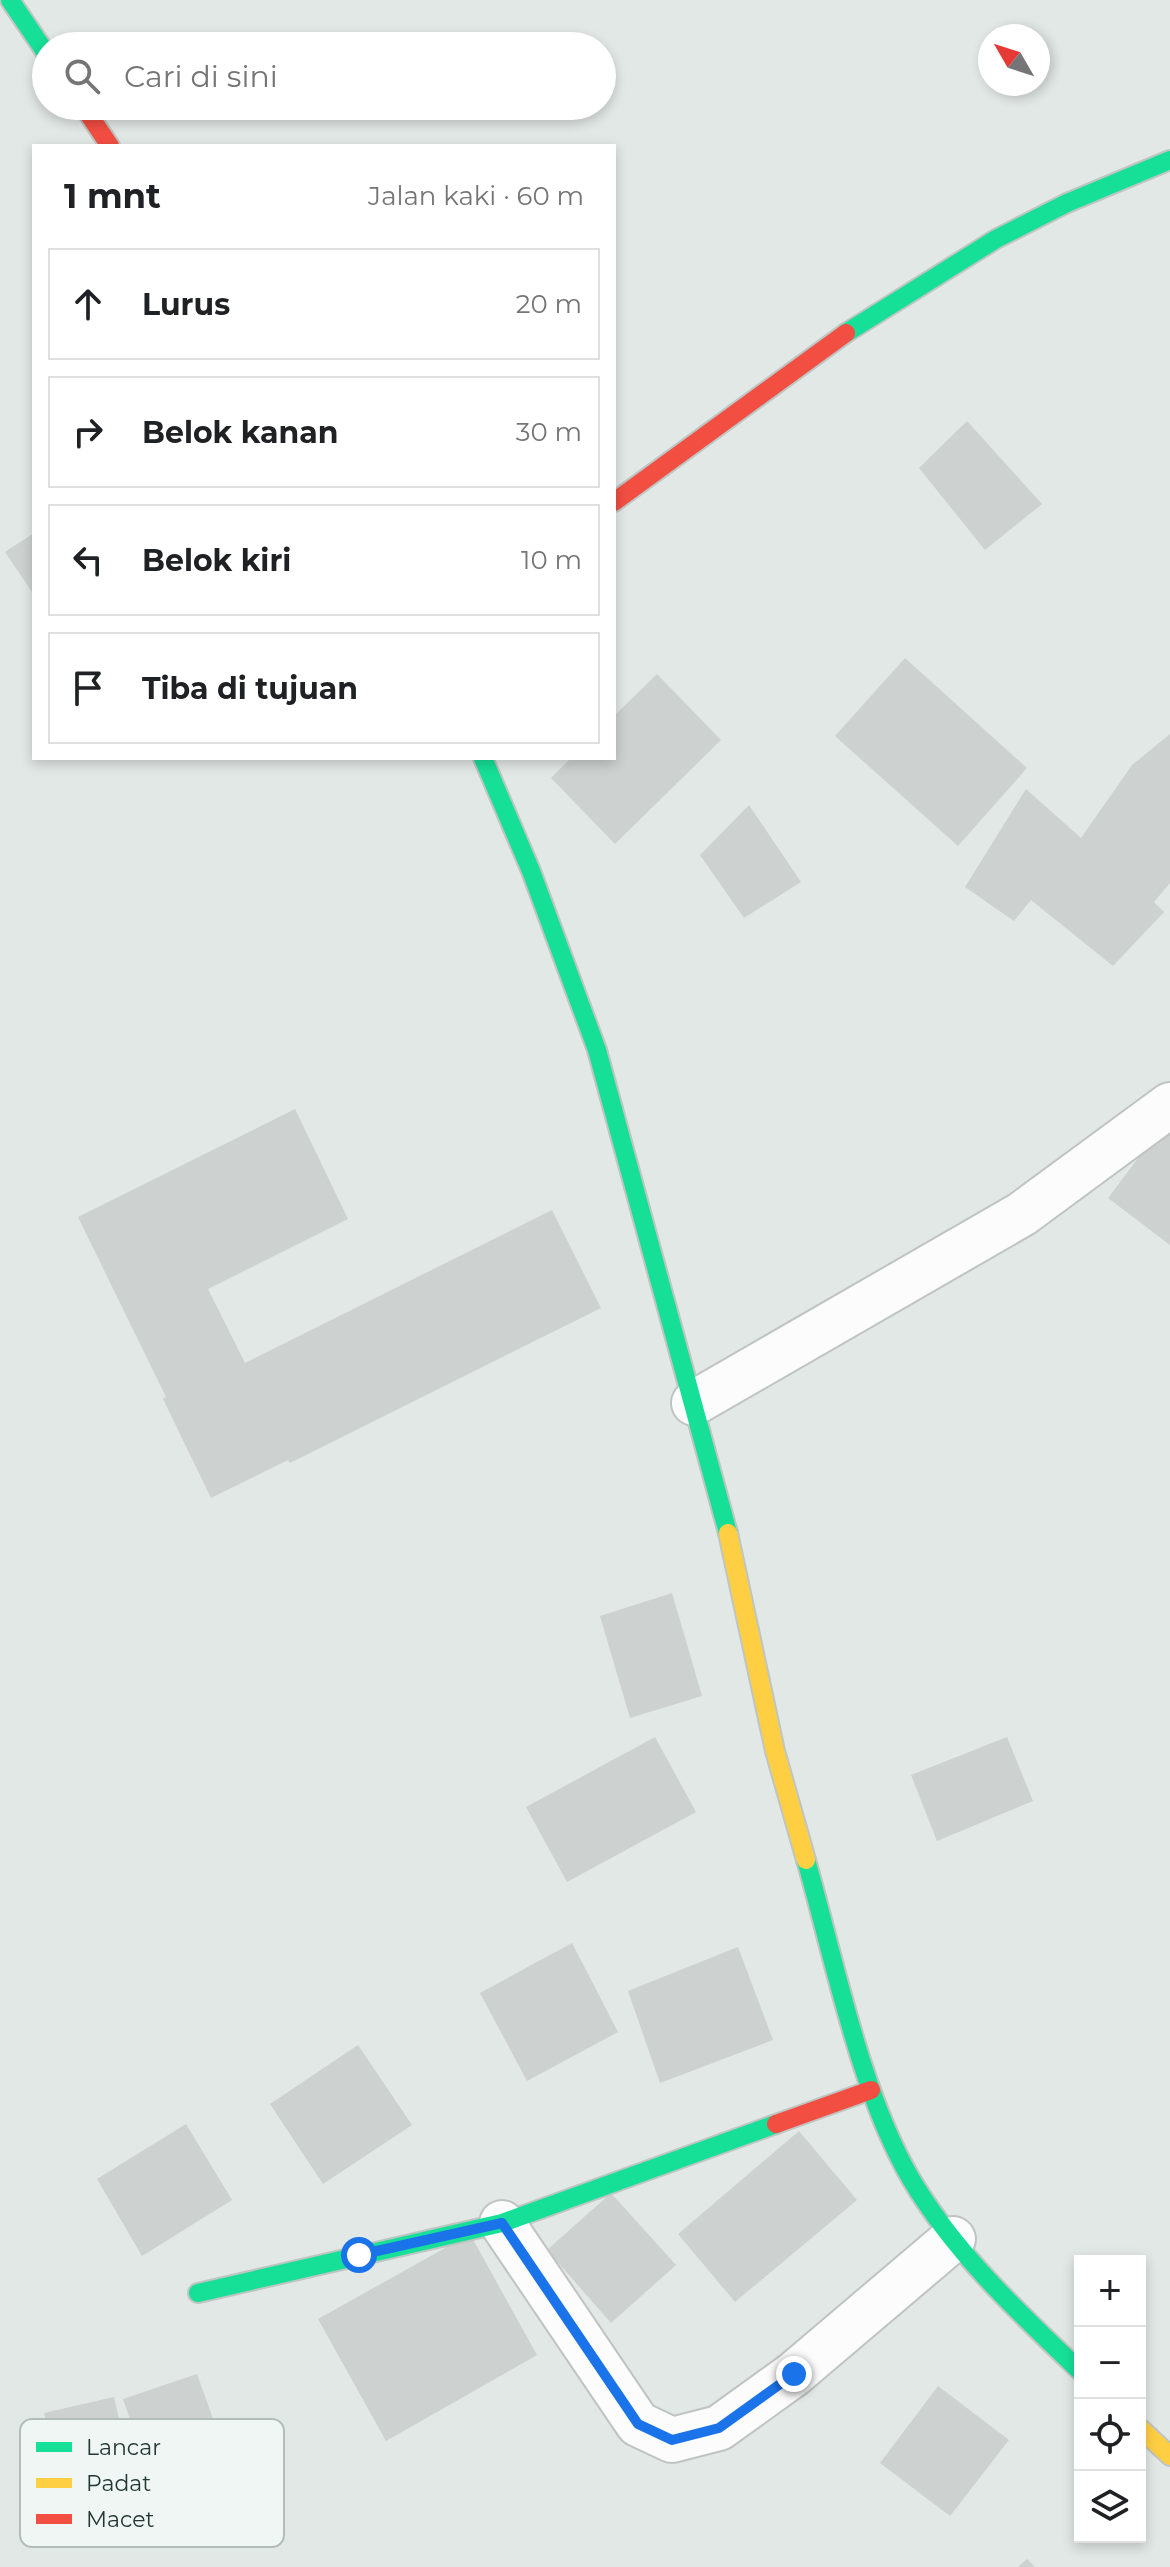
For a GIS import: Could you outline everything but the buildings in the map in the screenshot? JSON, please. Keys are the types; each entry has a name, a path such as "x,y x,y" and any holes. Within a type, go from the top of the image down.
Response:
{"main road":[{"path":"10,0 32,32"},
{"path":"92,120 109,144"},
{"path":"616,501 855,328 964,258 1052,210 1170,160"},
{"path":"484,760 531,871 597,1050 720,1496 775,1751 871,2090 910,2178 953,2239 1026,2319 1074,2365"},
{"path":"198,2293 502,2223 871,2090"},
{"path":"1146,2434 1170,2456"}],"street":[{"path":"694,1403 1022,1214 1170,1105"},
{"path":"502,2223 638,2424 672,2440 719,2428 782,2383 953,2239"}],"traffic: fast":[{"path":"10,0 32,32"},
{"path":"846,333 996,239 1067,203 1170,160"},
{"path":"484,760 531,871 597,1050 728,1533"},
{"path":"806,1860 863,2066 893,2144 911,2179 967,2257 1074,2365"},
{"path":"198,2293 502,2223 776,2124"}],"traffic: slow":[{"path":"728,1533 775,1751 806,1860"},
{"path":"1146,2434 1170,2456"}],"traffic: jam":[{"path":"92,120 109,144"},
{"path":"616,501 846,333"},
{"path":"776,2124 871,2090"}],"route":[{"path":"359,2255 502,2223 638,2424 672,2440 719,2428 794,2374"}]}
